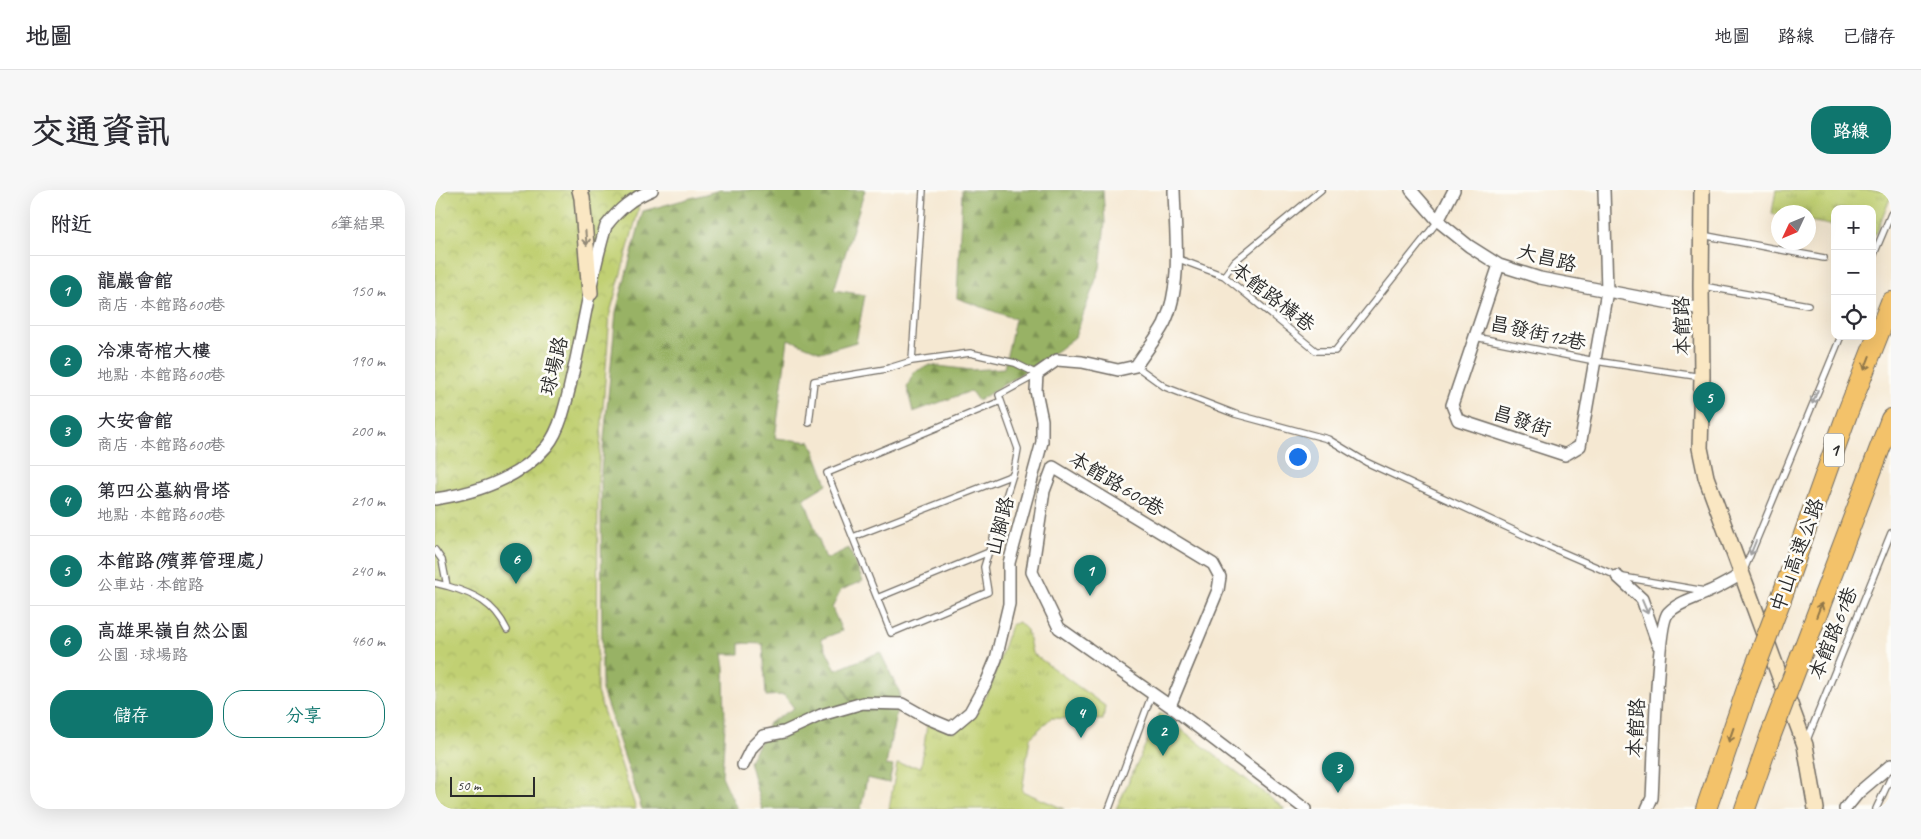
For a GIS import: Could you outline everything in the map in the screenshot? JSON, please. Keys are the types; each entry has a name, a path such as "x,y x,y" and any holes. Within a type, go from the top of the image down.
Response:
{"highway":[{"name":"中山高速公路","path":"1706,809 1747,689 1847,414 1891,302"},
{"name":"中山高速公路","path":"1745,809 1770,737 1891,419"}],"street":[{"path":"580,190 590,293"},
{"name":"球場路","path":"435,499 488,486 511,476 548,445 559,425 570,387 606,226 629,201 652,190"},
{"path":"1037,374 1057,360 1082,362 1118,370 1136,366 1164,324 1173,299 1176,258 1174,190"},
{"name":"大昌路","path":"1411,190 1438,220 1469,246 1499,265 1540,278 1701,309"},
{"path":"1438,220 1455,190"},
{"name":"昌發街","path":"1499,265 1452,405 1458,420 1565,455 1580,446 1607,291 1604,190"},
{"name":"本館路","path":"1702,190 1701,309 1703,377 1700,448 1706,477 1805,745 1817,809"},
{"name":"山腳路","path":"743,765 751,747 763,736 784,732 821,715 863,703 902,704 927,718 951,728 970,712 987,681 996,659 1009,604 1009,563 1042,442 1041,420 1036,391 1037,374"},
{"name":"本館路600巷","path":"1170,706 1218,590 1220,577 1213,564 1053,467 1044,492 1032,572 1059,628 1170,706 1305,809"},
{"name":"本館路","path":"1647,809 1652,798 1659,648 1666,614 1674,607 1709,592 1742,574"},
{"path":"1617,576 1641,598 1659,648"},
{"path":"1845,809 1858,793 1891,764"}],"lane":[{"path":"912,361 923,190"},
{"path":"1224,276 1235,261 1321,190"},
{"path":"1876,250 1891,214"},
{"name":"本館路橫巷","path":"1176,258 1224,276 1316,351 1335,351 1438,220"},
{"path":"1702,235 1824,258"},
{"path":"1701,285 1808,305"},
{"name":"昌發街12巷","path":"1475,337 1595,361 1703,377"},
{"path":"1742,574 1839,340"},
{"path":"809,423 815,381 885,369 912,361 969,353 1015,363 1037,374"},
{"path":"1136,366 1165,387 1235,414 1328,440 1366,462 1617,576 1709,592"},
{"path":"1001,401 827,473 891,632 988,592 984,567 1013,475 1018,449 999,395 1037,374"},
{"path":"853,537 1013,475"},
{"name":"本館路61巷","path":"1805,745 1891,533"},
{"path":"435,550 442,560 447,586"},
{"path":"877,598 989,552"},
{"path":"435,583 470,592 483,600 496,612 507,630"},
{"path":"1109,809 1152,694"},
{"path":"1876,809 1891,777"}],"green space":[{"path":"435,190 640,190 638,212 610,313 598,476 597,692 636,809 435,809"},
{"path":"720,190 865,190 834,290 865,295 856,342 821,352 788,339 775,438 811,442 827,484 804,498 826,559 849,548 863,581 841,590 832,608 842,631 821,639 836,670 880,652 900,693 886,765 893,766 889,783 867,778 861,809 762,809 749,761 760,741 854,707 843,686 852,705 764,735 769,723 794,708 784,695 766,696 763,644 740,643 740,654 722,654 725,725 722,776 737,809 642,809 602,690 601,471 616,312 643,211"},
{"path":"962,190 1103,190 1105,223 1100,268 1075,337 978,401 971,391 913,412 907,387 914,372 930,365 971,370 1004,368 1015,319 957,298"},
{"path":"1776,190 1891,190 1891,196 1876,234 1876,205 1831,205 1831,225 1816,222 1816,205 1773,205"},
{"path":"1019,622 1027,630 1032,653 1105,706 1103,720 1051,718 1030,738 1022,791 1064,809 889,809 897,764 921,767 927,725 954,732 976,715 991,685 1011,625"},
{"path":"1160,713 1285,809 1116,809"}],"place":[{"name":"本館路(殯葬管理處)","path":"1709,423"},
{"name":"高雄果嶺自然公園","path":"516,584"},
{"name":"龍巖會館","path":"1090,596"},
{"name":"第四公墓納骨塔","path":"1081,738"},
{"name":"冷凍寄棺大樓","path":"1163,756"},
{"name":"大安會館","path":"1338,793"}]}
